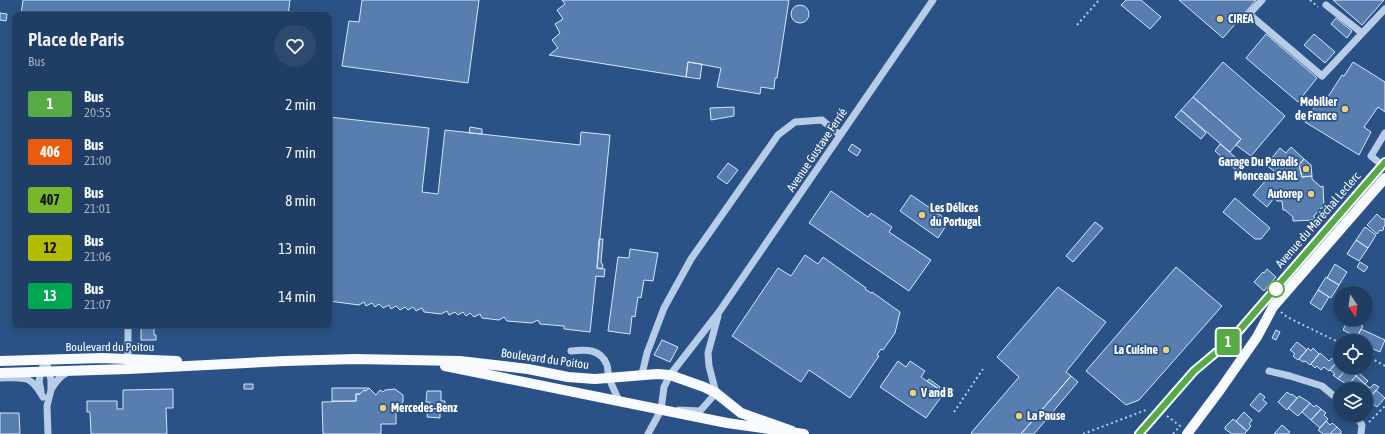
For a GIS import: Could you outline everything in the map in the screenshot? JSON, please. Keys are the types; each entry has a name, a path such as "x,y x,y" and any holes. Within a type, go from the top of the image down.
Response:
{"main road":[{"name":"Avenue du Maréchal Leclerc","path":"1139,434 1194,371 1231,340 1384,164"},
{"name":"Avenue du Maréchal Leclerc","path":"1183,430 1220,390 1253,343 1273,307 1385,178"},
{"name":"Boulevard du Poitou","path":"0,361 128,358 219,364"},
{"name":"Boulevard du Poitou","path":"0,373 128,370 219,364 355,360 460,361 497,365 568,377 595,379 642,374 670,375 704,387 716,393 741,413 792,432"},
{"name":"Boulevard du Poitou","path":"424,361 742,426 804,434"}],"street":[{"name":"Avenue Gustave Ferrié","path":"648,433 661,410 664,388 670,375 719,312 933,0"},
{"path":"1262,0 1249,14 1322,76 1385,9"},
{"path":"1326,6 1362,33"},
{"path":"642,374 647,353 664,308 691,259 778,135 795,122 822,120 840,135"},
{"path":"1384,164 1370,156 1385,133"},
{"name":"Avenue Gustave Ferrié","path":"716,393 709,366 708,353 719,312"},
{"path":"128,328 128,370"},
{"path":"572,351 584,350 594,352 601,356 606,364 609,378 619,402"},
{"path":"46,360 45,372 39,381 46,406 48,434"},
{"path":"46,406 55,382 70,371"},
{"path":"1269,371 1322,386 1333,395"},
{"path":"45,372 51,380 51,390"},
{"path":"0,378 29,379 36,386 43,397"},
{"path":"671,412 682,410 700,411 716,393"},
{"path":"1360,422 1362,425 1361,434"}],"path":[{"path":"1077,25 1099,0"},
{"path":"1273,307 1287,317 1333,339"},
{"path":"1373,359 1385,366"},
{"path":"954,412 983,369"},
{"path":"1362,425 1371,421 1385,406"},
{"path":"1083,434 1149,408"},
{"path":"1173,434 1183,430"}],"building":[{"path":"23,0 290,0 288,12 21,12"},
{"path":"362,0 479,0 468,83 342,66 349,21 359,22"},
{"path":"562,0 789,0 774,89 761,87 760,94 717,87 721,68 688,62 686,77 549,55 558,48 552,40 560,33 555,24 563,19 557,10 565,4"},
{"path":"1126,0 1141,0 1161,17 1150,29 1121,5"},
{"name":"CIREA","path":"1179,0 1256,0 1223,38"},
{"path":"1333,0 1384,0 1362,25"},
{"path":"800,5 806,8 809,14 806,20 800,23 794,20 791,14 794,8"},
{"path":"0,13 7,14 6,21 0,20"},
{"path":"1336,18 1352,31 1347,38 1331,24"},
{"path":"1266,34 1317,78 1298,102 1246,58"},
{"path":"1314,34 1335,52 1325,63 1304,45"},
{"path":"688,62 702,64 700,79 686,77"},
{"path":"1223,62 1285,116 1251,156 1236,145 1241,139 1193,97"},
{"name":"Mobilier de France","path":"1353,62 1385,82 1385,112 1378,107 1364,127 1371,132 1359,155 1305,122 1319,100 1324,103 1342,75 1344,76"},
{"path":"1193,97 1241,139 1230,152 1181,110"},
{"path":"734,107 734,116 711,120 710,108"},
{"path":"1181,110 1206,133 1201,139 1175,117"},
{"path":"332,117 429,128 422,192 438,194 445,130 580,145 581,132 610,135 597,268 605,269 604,277 596,276 590,332 564,329 564,326 540,324 538,320 532,323 507,321 504,317 499,320 482,318 480,314 474,317 470,313 466,316 463,312 458,315 455,312 449,315 447,311 441,314 424,312 422,308 416,311 413,307 408,310 405,307 400,310 396,306 391,309 389,305 383,308 379,304 375,307 372,303 366,306 364,302 359,305 332,301"},
{"path":"470,127 482,129 482,134 469,133"},
{"path":"852,144 861,150 857,156 848,150"},
{"path":"1220,144 1243,164 1237,171 1215,151"},
{"path":"1291,147 1304,159 1299,165 1302,177 1312,176 1312,179 1321,187 1323,186 1324,208 1321,208 1314,216 1315,220 1293,221 1293,217 1283,210 1282,201 1277,201 1274,198 1267,207 1253,195 1274,171 1266,165 1280,148 1286,153"},
{"path":"1304,159 1311,165 1312,176 1302,177 1299,165"},
{"path":"728,163 738,170 727,184 717,177"},
{"path":"831,191 868,217 871,213 892,227 889,232 931,260 909,291 809,223"},
{"path":"911,195 949,221 938,238 900,211"},
{"path":"1235,198 1270,228 1261,239 1255,239 1223,212"},
{"path":"1377,214 1382,219 1385,219 1385,225 1383,228 1384,229 1382,231 1380,230 1377,234 1367,225"},
{"path":"1095,222 1103,228 1073,262 1066,256"},
{"path":"1365,227 1376,235 1368,248 1356,240"},
{"path":"599,239 603,239 601,262 603,265 602,269 597,268"},
{"path":"1356,240 1368,248 1359,261 1347,254"},
{"path":"630,249 658,253 653,281 644,280 641,298 638,297 635,317 632,316 630,334 608,331 618,257 629,258"},
{"path":"805,255 818,264 823,257 866,288 865,289 871,293 872,292 900,312 895,333 883,350 881,349 877,355 879,356 850,398 809,370 801,382 732,336 778,268 791,276"},
{"path":"1360,262 1368,267 1364,272 1357,267"},
{"path":"1335,264 1347,272 1339,285 1327,278"},
{"path":"1176,267 1222,306 1139,400 1126,405 1086,371"},
{"path":"1267,269 1276,277 1264,291 1254,282"},
{"path":"1326,277 1339,285 1333,286 1333,295 1331,298 1318,290"},
{"path":"1058,287 1106,322 1066,372 1071,376 1021,434 972,434 971,433 1019,377 997,357"},
{"path":"1318,290 1329,297 1321,310 1310,303"},
{"path":"1345,326 1363,326 1359,334 1351,334 1343,330"},
{"path":"141,328 154,328 156,340 141,340"},
{"path":"1361,329 1372,334 1358,334"},
{"path":"1276,330 1280,332 1276,340 1272,338"},
{"path":"1373,334 1385,340 1380,352 1373,349"},
{"path":"662,340 678,347 670,362 654,355"},
{"path":"1297,342 1307,350 1298,360 1293,356 1295,354 1290,350"},
{"path":"1308,348 1311,351 1313,348 1319,354 1310,365 1299,359"},
{"path":"1320,353 1329,361 1333,359 1333,366 1329,371 1324,367 1321,370 1317,366 1315,368 1311,364"},
{"path":"898,361 906,367 910,361 925,371 921,377 944,393 926,418 880,387"},
{"path":"1335,374 1342,374 1338,379 1333,375"},
{"path":"1342,374 1354,374 1356,376 1351,382 1343,382 1338,379"},
{"path":"1360,374 1368,381 1363,382 1356,376"},
{"path":"1071,376 1078,382 1034,434 1021,434"},
{"path":"1356,376 1363,382 1351,382"},
{"path":"929,379 940,387 939,389 927,381"},
{"path":"244,384 253,384 253,389 244,389"},
{"path":"1374,384 1379,387 1373,394 1373,385"},
{"path":"332,388 369,388 360,394 356,394 356,401 332,401"},
{"path":"369,388 376,395 380,390 383,392 385,390 395,389 403,395 403,402 396,409 396,424 381,424 381,434 323,434 322,402 356,401 356,394 360,394"},
{"path":"173,389 173,408 166,408 167,434 91,434 90,412 87,412 87,401 117,401 117,409 123,409 123,390"},
{"path":"1376,390 1385,398 1377,407 1373,404 1373,394"},
{"path":"427,391 441,391 441,401 445,401 445,409 440,409 440,418 427,417 430,402 426,402"},
{"path":"1287,392 1297,398 1287,410 1278,402"},
{"path":"1260,393 1265,397 1263,400 1267,403 1259,412 1250,405"},
{"path":"1299,396 1310,403 1298,416 1288,408"},
{"path":"1310,403 1314,407 1316,405 1321,409 1311,420 1302,412"},
{"path":"1321,409 1326,413 1324,415 1328,419 1320,428 1311,420"},
{"path":"1244,412 1252,420 1249,424 1251,426 1247,431 1236,421"},
{"path":"0,413 19,413 20,434 0,434"},
{"path":"1233,419 1247,431 1244,434 1232,434 1225,429 1225,427"},
{"path":"1326,421 1330,425 1332,423 1337,427 1330,434 1323,434 1318,430"},
{"path":"1282,425 1290,432 1288,434 1274,434"},
{"path":"1337,427 1341,431 1341,434 1330,434"}],"bus line":[{"name":"1","path":"1139,434 1194,371 1231,340 1385,162"}],"place":[{"name":"CIREA","path":"1220,19"},
{"name":"Mobilier de France","path":"1345,109"},
{"name":"Garage Du Paradis Monceau SARL","path":"1306,169"},
{"name":"Autorep","path":"1311,194"},
{"name":"Les Délices du Portugal","path":"922,215"},
{"name":"La Cuisine","path":"1166,350"},
{"name":"V and B","path":"913,393"},
{"name":"Mercedes-Benz","path":"383,408"},
{"name":"La Pause","path":"1019,416"}]}
